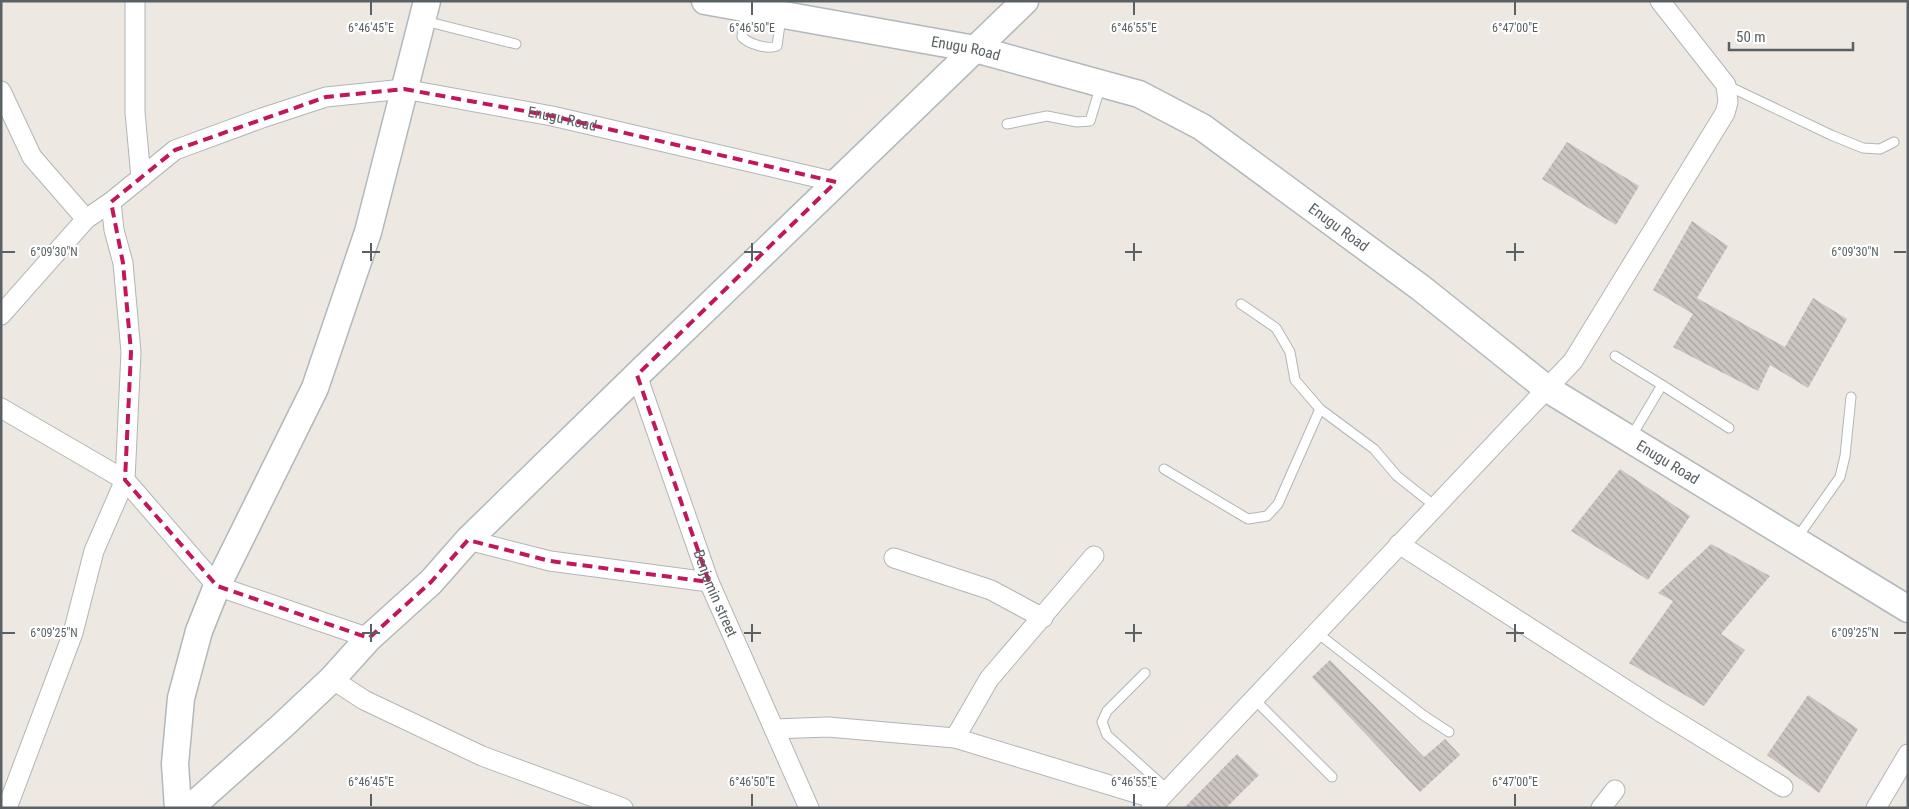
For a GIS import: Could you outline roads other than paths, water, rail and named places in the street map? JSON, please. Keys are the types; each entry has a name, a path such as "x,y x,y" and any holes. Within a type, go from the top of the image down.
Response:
{"street":[{"path":"135,1 134,112 141,178"},
{"name":"Enugu Road","path":"705,1 975,49 1139,94 1202,127 1421,288 1546,388 1908,609"},
{"path":"190,808 332,679 369,638 431,582 468,540 636,375 1026,1"},
{"path":"774,730 828,727 954,738 1159,799 1434,506 1574,361 1725,114 1728,102 1726,85 1660,1"},
{"path":"178,808 175,764 181,698 199,631 217,586 315,388 368,232 425,11"},
{"name":"Enugu Road","path":"1,315 86,219 111,202 175,150 326,97 404,89 552,116 836,182"},
{"path":"1,90 32,157 86,219"},
{"path":"7,808 73,633 94,551 125,480 131,352 123,263 114,230 111,202"},
{"name":"Benjamin street","path":"636,375 709,582 809,808"},
{"path":"1,408 125,480 217,586 369,638"},
{"path":"468,540 550,561 709,582"},
{"path":"1399,544 1642,700 1783,787"},
{"path":"954,738 989,679 1094,556"},
{"path":"894,558 991,590 1043,618"},
{"path":"332,679 364,700 482,756 617,807"},
{"path":"1876,808 1908,754"},
{"path":"1601,808 1615,790"}],"lane":[{"path":"425,11 516,44"},
{"path":"1007,124 1047,116 1077,122 1090,121 1101,83"},
{"path":"1726,85 1831,136 1863,148 1880,149 1894,142"},
{"path":"1241,304 1276,328 1290,352 1295,380 1320,409 1374,448 1397,476 1434,506"},
{"path":"1615,356 1730,428"},
{"path":"1630,439 1662,385"},
{"path":"1796,541 1840,477 1845,456 1851,397"},
{"path":"1164,469 1248,519 1267,516 1278,504 1320,409"},
{"path":"1316,632 1423,716 1449,732"},
{"path":"1144,673 1107,710 1102,722 1107,735 1159,799"},
{"path":"1254,699 1332,777"}]}
